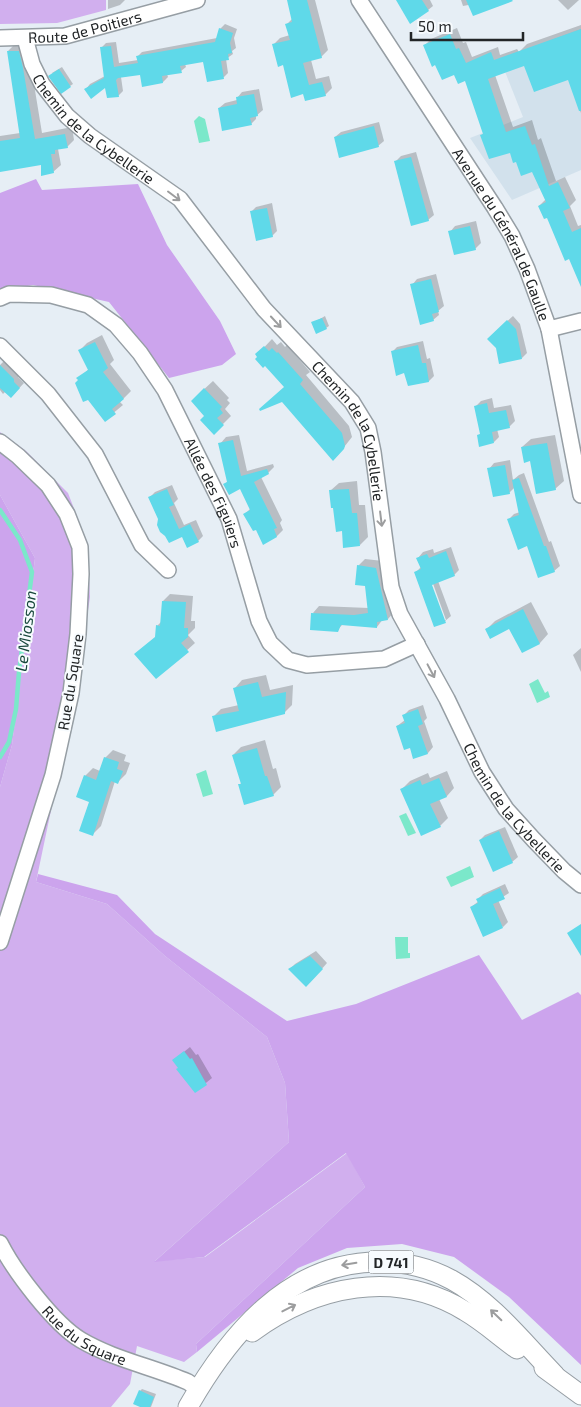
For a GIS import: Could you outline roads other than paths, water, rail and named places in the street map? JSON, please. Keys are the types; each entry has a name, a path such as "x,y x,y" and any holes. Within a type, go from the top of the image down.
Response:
{"main road":[{"name":"D 741","path":"195,1401 221,1357 241,1331 279,1295 301,1281 322,1271 344,1265 368,1262 413,1265 436,1272 454,1281 474,1294 496,1314 555,1375"},
{"name":"D 741","path":"221,1357 260,1326 288,1308 335,1291 380,1286 428,1294 465,1310 581,1395"}],"street":[{"name":"Route de Poitiers","path":"0,38 65,36 197,0"},
{"name":"Avenue du Général de Gaulle","path":"359,0 500,215 527,269 549,329 581,495"},
{"name":"Chemin de la Cybellerie","path":"25,38 32,64 42,84 67,116 90,136 180,200 264,309 352,402 368,428 373,452 390,587 400,614 447,699 482,772 506,808 564,871 581,885"},
{"name":"Allée des Figuiers","path":"0,298 9,294 51,295 88,305 116,325 140,353 166,390 229,519 259,621 270,643 288,660 307,665 384,658 417,644"},
{"path":"549,329 581,320"},
{"path":"0,346 48,394 95,454 142,545 168,570"},
{"name":"Rue du Square","path":"0,442 18,456 48,485 67,514 80,547 81,574 78,634 71,693 53,775 0,942"},
{"name":"Rue du Square","path":"0,1243 48,1310 80,1339 108,1353 188,1382 195,1401"}],"waterway":[{"name":"Le Miosson","path":"0,510 20,540 32,572 16,709 9,742 0,757"}]}
